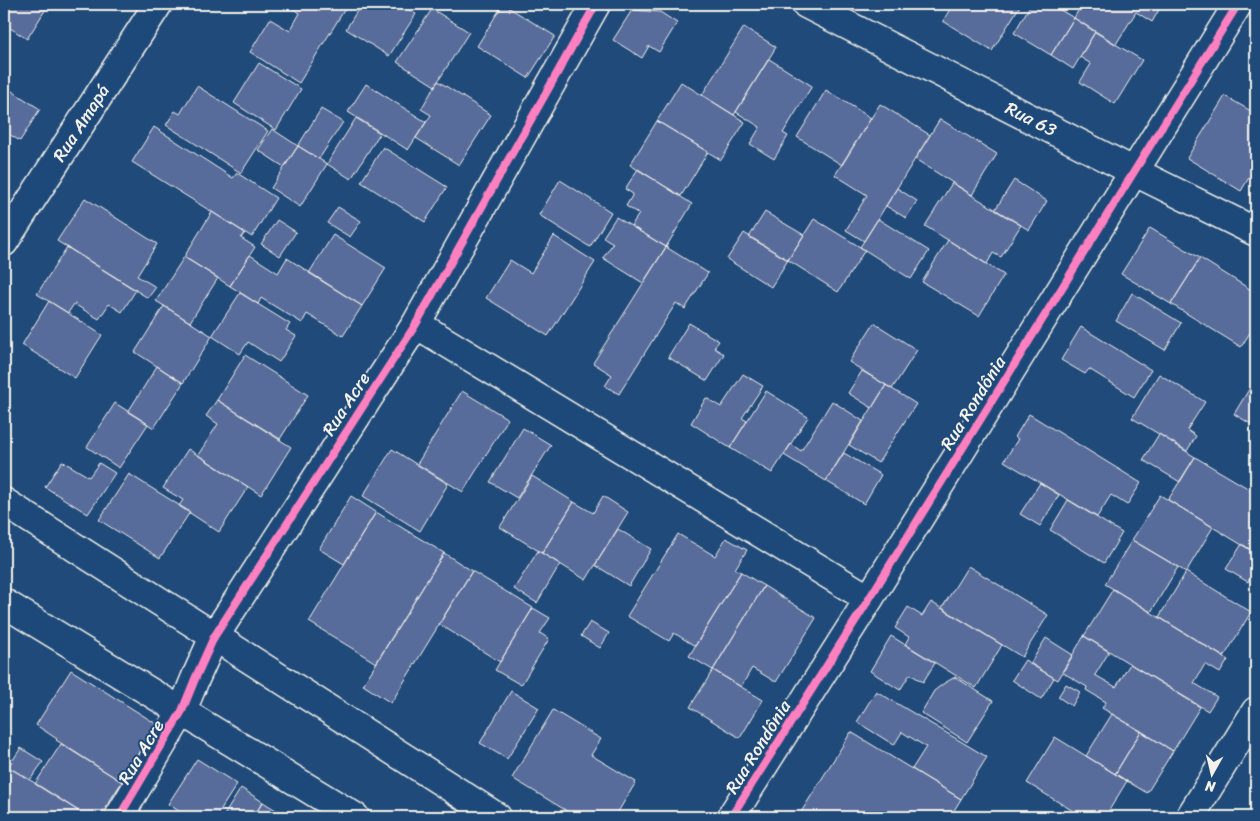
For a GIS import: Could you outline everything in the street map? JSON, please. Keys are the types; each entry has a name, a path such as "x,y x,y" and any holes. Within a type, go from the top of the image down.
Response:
{"street":[{"name":"Rua Amapá","path":"4,242 158,4"},
{"name":"Rua Acre","path":"119,817 182,711 214,637 416,324 596,4"},
{"name":"Rua 63","path":"806,4 1256,232"},
{"name":"Rua Rondônia","path":"732,817 870,599 1238,4"},
{"path":"416,324 870,599"},
{"path":"5,505 497,817"},
{"path":"4,603 355,817"},
{"path":"1190,817 1256,711"}],"building":[{"path":"4,4 49,4 27,39 4,24"},
{"path":"284,4 348,4 299,83 250,52 270,19 290,31 300,13"},
{"path":"356,4 400,4 416,14 389,56 346,29 360,6"},
{"path":"503,4 555,36 528,78 477,46"},
{"path":"953,4 1021,4 992,51 943,21"},
{"path":"1031,4 1050,4 1074,18 1051,55 1014,33"},
{"path":"1082,4 1152,4 1160,8 1152,22 1136,12 1116,44 1074,18"},
{"path":"432,9 469,32 435,86 397,62"},
{"path":"632,10 660,12 677,23 659,52 649,46 642,58 613,40"},
{"path":"1074,18 1095,32 1073,69 1051,55"},
{"path":"744,27 776,47 734,115 702,95"},
{"path":"1095,32 1142,60 1115,104 1080,82 1091,64 1080,57"},
{"path":"769,59 812,86 783,133 788,136 774,159 750,144 760,127 736,112"},
{"path":"259,63 301,89 276,130 234,103"},
{"path":"438,81 491,115 459,165 416,138 431,115 421,109"},
{"path":"681,82 745,122 721,160 657,121"},
{"path":"366,84 426,122 408,150 348,112"},
{"path":"4,86 40,109 20,141 4,131"},
{"path":"197,86 268,131 241,173 166,125 175,111 180,114"},
{"path":"826,90 871,118 842,165 797,137"},
{"path":"1225,96 1256,114 1256,166 1241,191 1187,158"},
{"path":"880,104 930,135 864,241 846,230 867,195 835,175"},
{"path":"321,109 343,122 319,159 298,146"},
{"path":"356,118 380,133 351,179 327,164"},
{"path":"940,119 997,154 972,195 915,159"},
{"path":"657,121 708,152 681,196 630,165"},
{"path":"154,127 233,178 237,173 276,198 252,237 132,162"},
{"path":"272,129 298,146 284,167 258,150"},
{"path":"298,146 327,164 300,207 271,188"},
{"path":"383,147 447,187 425,222 361,182"},
{"path":"638,169 692,204 666,247 631,226 639,214 626,206 633,194 625,189"},
{"path":"560,180 611,212 590,247 539,215"},
{"path":"1014,180 1047,201 1029,230 995,210"},
{"path":"952,183 1021,225 1001,257 993,253 987,264 925,226"},
{"path":"897,188 917,201 906,218 886,206"},
{"path":"85,198 157,244 137,276 156,287 148,298 57,241"},
{"path":"338,207 361,221 350,237 327,223"},
{"path":"212,212 245,233 241,238 255,247 230,286 184,257"},
{"path":"765,212 804,235 788,260 749,237"},
{"path":"616,217 666,247 643,283 603,258 613,243 603,237"},
{"path":"814,219 865,250 838,292 788,260"},
{"path":"878,219 929,251 911,279 860,247"},
{"path":"277,220 296,232 280,256 261,244"},
{"path":"1150,228 1200,258 1171,304 1121,274"},
{"path":"744,233 788,260 771,287 727,259"},
{"path":"333,235 386,268 362,306 309,273"},
{"path":"554,236 595,262 548,336 486,298 510,260 531,273"},
{"path":"948,240 1004,275 979,316 922,282"},
{"path":"67,247 136,290 122,312 109,304 99,319 74,304 68,313 37,294"},
{"path":"666,247 708,273 685,309 676,303 619,394 605,386 612,375 593,363"},
{"path":"250,255 278,273 287,258 362,306 343,336 307,314 302,323 261,298 258,304 230,286"},
{"path":"184,257 218,278 190,322 156,301"},
{"path":"1200,258 1256,293 1256,323 1241,347 1171,304"},
{"path":"240,293 290,324 286,330 296,336 279,362 248,342 240,354 212,336"},
{"path":"1132,293 1181,323 1165,350 1116,321"},
{"path":"49,301 102,335 75,378 22,345"},
{"path":"164,306 212,336 183,383 135,352"},
{"path":"689,323 719,341 714,348 724,354 707,381 668,357"},
{"path":"874,323 917,350 892,389 849,362"},
{"path":"1081,327 1151,370 1134,397 1089,369 1085,374 1061,360"},
{"path":"245,355 308,395 280,439 217,400"},
{"path":"157,366 183,383 154,428 128,412"},
{"path":"862,371 886,385 872,408 848,393"},
{"path":"743,374 763,386 742,418 747,421 730,448 691,423 706,398 721,407"},
{"path":"1159,374 1205,402 1187,430 1196,436 1187,451 1132,418"},
{"path":"1256,378 1256,427 1234,414"},
{"path":"886,385 916,404 878,463 849,445"},
{"path":"462,391 508,419 463,492 417,464"},
{"path":"766,391 808,417 772,473 730,448"},
{"path":"217,400 291,447 261,495 198,455 218,424 206,416"},
{"path":"832,401 863,421 826,481 784,455 791,444 801,451"},
{"path":"115,403 148,424 119,468 87,447"},
{"path":"1029,414 1141,483 1127,505 1111,495 1097,517 1004,461 1018,439 1015,437"},
{"path":"523,428 551,445 517,498 490,482"},
{"path":"1159,434 1195,457 1180,482 1143,460"},
{"path":"188,449 248,487 219,532 179,506 183,500 163,488"},
{"path":"392,449 448,484 420,531 363,496"},
{"path":"844,453 881,475 864,504 826,481"},
{"path":"1195,457 1256,493 1256,544 1252,551 1168,500"},
{"path":"62,461 89,477 99,463 115,473 88,514 45,487"},
{"path":"129,474 190,512 160,558 99,520"},
{"path":"532,476 574,502 542,553 500,527"},
{"path":"1040,483 1059,495 1040,526 1020,514"},
{"path":"1160,495 1213,527 1186,572 1132,540"},
{"path":"351,496 376,512 344,564 319,549"},
{"path":"603,496 628,512 586,580 542,553 574,502 593,513"},
{"path":"1068,500 1122,533 1104,563 1050,530"},
{"path":"376,512 444,553 376,663 309,622"},
{"path":"618,529 651,549 629,586 595,565"},
{"path":"678,534 715,556 726,538 747,550 735,569 741,572 695,646 674,633 669,641 627,616"},
{"path":"1132,540 1178,567 1151,612 1105,584"},
{"path":"1242,544 1256,553 1256,568 1248,582 1226,569"},
{"path":"538,551 560,564 537,603 514,589"},
{"path":"444,553 472,571 391,703 363,685"},
{"path":"968,566 1048,615 1022,657 942,608"},
{"path":"472,571 533,608 500,662 439,624"},
{"path":"741,572 764,586 713,670 689,656"},
{"path":"1186,572 1251,612 1224,657 1159,617"},
{"path":"764,586 816,618 776,682 752,668 741,687 713,670"},
{"path":"1113,589 1228,660 1220,673 1205,664 1194,683 1217,697 1208,711 1084,636"},
{"path":"931,602 1002,645 976,688 905,644 909,637 895,628 908,607 922,616"},
{"path":"533,608 550,618 540,633 549,639 521,685 495,670"},
{"path":"590,622 609,633 600,648 581,636"},
{"path":"891,636 935,663 923,682 910,674 900,690 870,671"},
{"path":"1084,636 1109,652 1095,675 1116,687 1130,664 1200,707 1173,751 1102,708 1106,702 1086,690 1087,687 1062,672"},
{"path":"1046,638 1073,655 1058,680 1030,664"},
{"path":"1025,660 1054,678 1041,699 1012,680"},
{"path":"71,670 158,725 122,782 36,725"},
{"path":"713,670 763,700 740,738 690,707"},
{"path":"955,677 993,701 967,742 921,713 934,691"},
{"path":"1066,684 1080,692 1072,706 1058,697"},
{"path":"511,691 539,708 507,759 480,743"},
{"path":"876,691 987,757 961,799 912,769 926,747 902,732 894,745 857,722"},
{"path":"553,710 601,739 591,755 636,782 615,817 577,817 512,778"},
{"path":"1112,714 1141,731 1115,774 1086,756"},
{"path":"1141,731 1173,751 1147,793 1115,774"},
{"path":"851,732 961,799 950,817 798,817"},
{"path":"1055,737 1127,781 1105,817 1083,817 1027,783"},
{"path":"61,744 122,782 99,817 88,817 35,784"},
{"path":"21,748 43,762 30,780 8,767"},
{"path":"197,759 237,784 216,817 188,817 168,804"},
{"path":"8,767 88,817 4,817 4,774"},
{"path":"241,788 263,802 253,817 223,817"},
{"path":"263,802 287,817 253,817"}],"cycle path":[{"path":"119,817 182,711 214,637 416,324 596,4"},
{"path":"731,817 869,599 1238,4"}]}
